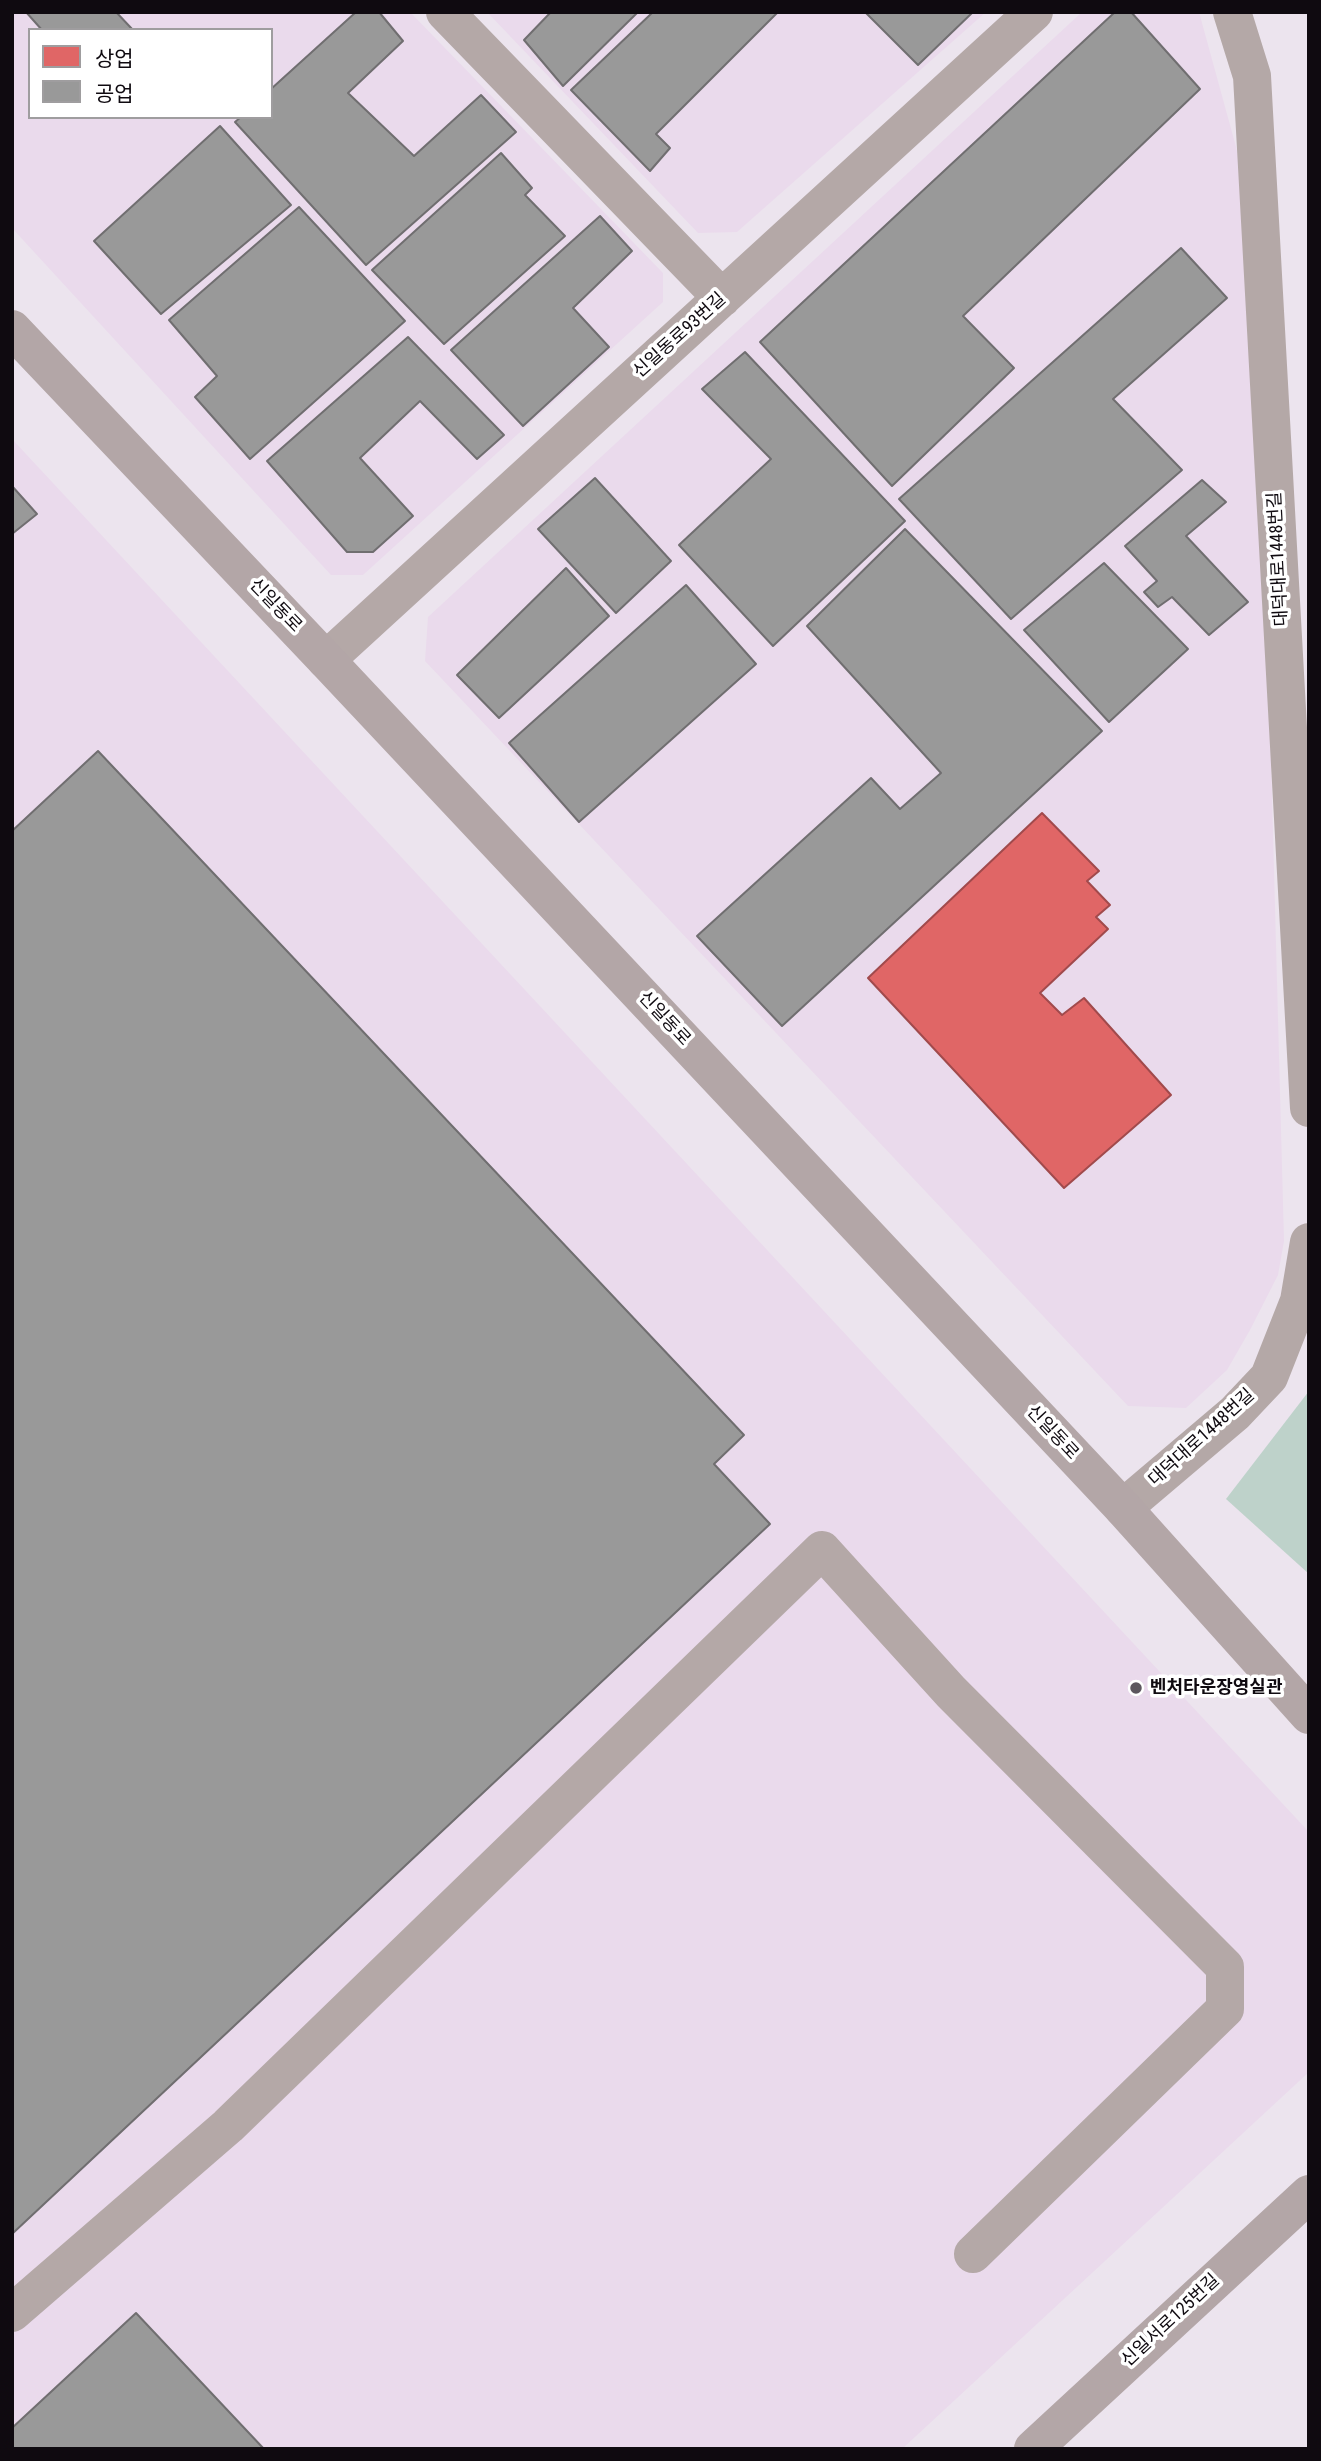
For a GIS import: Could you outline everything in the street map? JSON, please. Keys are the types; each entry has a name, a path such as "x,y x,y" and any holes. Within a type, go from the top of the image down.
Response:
{"main road":[{"name":"신일동로","path":"12,329 1122,1508 1309,1715"},
{"name":"신일서로125번길","path":"1033,2449 1309,2194"}],"street":[{"path":"445,12 722,298"},
{"name":"신일동로93번길","path":"326,660 1034,12"},
{"name":"대덕대로1448번길","path":"1232,12 1252,76 1253,90 1309,1108"},
{"name":"대덕대로1448번길","path":"1122,1508 1235,1413 1269,1377 1299,1301 1309,1242"},
{"path":"12,2313 228,2126 822,1550 951,1692 1225,1967 1225,2008 973,2254"}],"shaded area":[{"path":"12,12 410,12 663,273 663,302 363,575 331,575 12,228"},
{"path":"487,12 986,12 737,232 698,233"},
{"path":"1082,12 1199,12 1244,176 1269,685 1284,1241 1278,1275 1227,1370 1186,1408 1128,1406 425,661 428,617"},
{"path":"12,439 1309,1832 1309,2072 902,2449 12,2449"}],"green space":[{"path":"1309,1391 1309,1574 1226,1499"}],"building: 상업":[{"path":"1042,813 1099,871 1087,881 1110,905 1096,917 1108,929 1040,993 1062,1015 1084,998 1171,1095 1064,1188 868,978"}],"building: 공업":[{"path":"26,12 116,12 131,28 40,28"},
{"path":"356,12 379,12 403,41 348,93 414,156 481,95 516,132 366,265 235,122 239,119 273,119 273,87"},
{"path":"551,12 638,12 563,86 524,40"},
{"path":"653,12 778,12 656,134 670,148 650,171 571,90"},
{"path":"865,12 973,12 918,65"},
{"path":"1115,12 1131,12 1200,89 963,316 1014,368 892,486 760,342"},
{"path":"220,126 291,205 161,314 94,241"},
{"path":"501,153 532,188 525,195 565,236 444,344 372,270"},
{"path":"299,207 405,321 250,459 195,397 217,376 169,320"},
{"path":"600,216 632,251 573,308 609,347 523,426 451,350"},
{"path":"1181,248 1227,298 1113,399 1182,470 1011,619 899,499"},
{"path":"408,337 504,435 477,459 420,401 360,458 413,516 373,552 347,552 267,461"},
{"path":"745,352 905,521 773,646 679,545 771,459 702,389"},
{"path":"595,478 671,561 616,613 538,529"},
{"path":"1202,480 1226,502 1186,536 1248,602 1209,635 1172,597 1158,607 1144,592 1157,581 1125,546"},
{"path":"12,486 37,514 12,534"},
{"path":"905,529 1102,731 782,1026 697,936 871,778 900,809 941,773 807,626"},
{"path":"1104,563 1188,649 1109,722 1024,630"},
{"path":"566,568 609,616 499,718 457,675"},
{"path":"686,585 756,664 579,822 509,743"},
{"path":"98,751 744,1435 714,1464 770,1524 12,2234 12,831"},
{"path":"136,2313 264,2449 12,2449 12,2428"}],"place":[{"name":"벤처타운장영실관","path":"1136,1688"}]}
